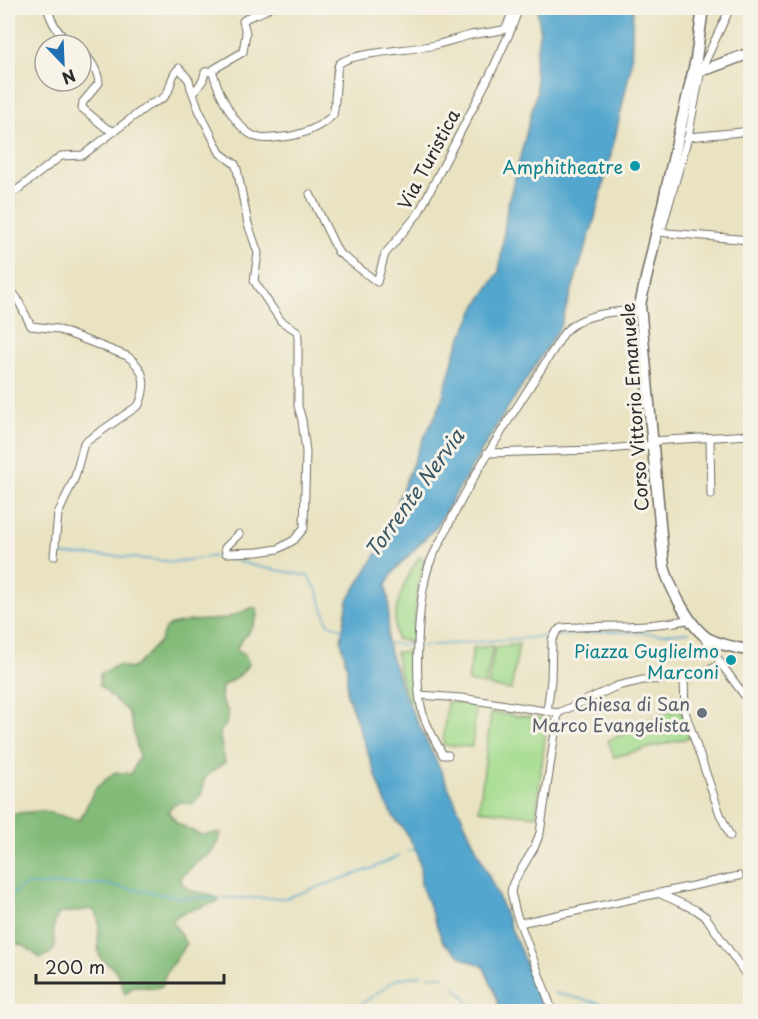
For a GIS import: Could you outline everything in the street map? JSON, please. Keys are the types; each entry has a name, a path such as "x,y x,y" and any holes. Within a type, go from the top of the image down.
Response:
{"main road":[{"name":"Corso Vittorio Emanuele","path":"703,8 697,70 640,304 664,567 676,596 707,640"},
{"path":"697,70 750,53"},
{"path":"707,640 750,651"}],"street":[{"path":"47,8 59,33"},
{"path":"214,69 243,52 246,33 243,21 268,8"},
{"path":"191,88 196,90 199,87 205,72 213,73 223,99 248,132 260,138 296,136 314,129 333,115 338,65 377,53 435,45 503,30 514,8"},
{"name":"Via Turistica","path":"310,194 338,252 377,282 384,254 418,214 490,75 519,8"},
{"path":"670,188 688,137 697,70 730,8"},
{"path":"93,66 99,77 99,83 93,90"},
{"path":"8,190 13,192 17,190 62,156 83,155 150,104 162,101 179,68 189,80 199,110 220,153 235,164 239,176 248,224 258,253 254,281 281,321 297,332 298,337 298,406 306,452 304,528 294,540 278,549 226,553 225,548 238,534"},
{"path":"91,93 83,102 82,108 109,130 114,131"},
{"path":"688,137 742,132 750,128"},
{"path":"659,232 750,240"},
{"path":"8,287 17,298 31,326 57,329 127,356 136,362 144,373 143,395 139,405 84,443 75,477 58,514 54,556"},
{"path":"448,755 443,755 430,732 423,713 420,695 419,638 424,586 430,564 487,453 569,328 588,318 641,310"},
{"path":"487,453 597,450 750,435"},
{"path":"710,438 711,495"},
{"path":"548,712 552,640 561,628 668,623 691,619"},
{"path":"707,640 721,665 750,703"},
{"path":"420,695 461,698 558,712 617,686 643,680 684,679 721,665"},
{"path":"684,679 686,712 720,814 730,836"},
{"path":"511,892 513,883 534,848 540,833 558,712"},
{"path":"520,923 739,876"},
{"path":"506,884 511,892 520,923 553,1011"},
{"path":"658,894 696,910 706,917 746,975 750,993"}],"green space":[{"path":"419,557 425,560 418,590 412,642 396,639 395,617 408,576"},
{"path":"251,608 257,608 256,619 236,649 246,657 249,664 240,675 222,686 221,700 228,712 226,725 221,730 220,737 225,762 204,780 202,794 192,804 178,803 168,811 177,823 200,835 221,833 216,846 206,858 203,857 180,878 188,889 215,897 220,901 182,913 172,920 186,944 166,973 162,986 155,988 134,986 125,994 116,971 99,955 99,925 92,909 58,914 53,928 55,947 51,953 40,958 21,945 8,943 8,814 41,811 80,820 95,789 115,772 131,774 139,756 128,712 99,685 100,674 118,665 130,669 136,666 160,641 165,629 171,625 225,619"},
{"path":"519,644 511,690 488,686 495,647"},
{"path":"493,646 485,685 468,682 473,648"},
{"path":"396,652 412,652 415,701 409,702 402,683"},
{"path":"447,702 476,704 472,747 443,745"},
{"path":"680,708 691,737 614,757 608,740 625,734 624,729"},
{"path":"491,713 547,719 536,816 479,810"}],"water":[{"name":"Torrente Nervia","path":"537,8 633,8 631,66 594,221 560,327 500,420 436,527 395,570 386,585 389,604 387,643 403,692 497,894 545,1011 501,1012 483,966 463,958 443,942 421,885 420,865 416,850 385,801 347,694 347,667 341,640 348,600 384,542 419,448 440,406 456,349 477,305 499,272 507,208 537,91 534,67 540,28"}],"waterway":[{"path":"60,555 115,556 174,562 216,556 308,576 317,590 328,623 344,630"},
{"path":"556,636 608,631 662,634 689,632"},
{"path":"422,646 552,636"},
{"path":"386,643 414,646"},
{"path":"407,851 415,850"},
{"path":"8,897 26,885 102,884 184,898 286,898 373,868 400,855"},
{"path":"350,1012 397,979 422,975"},
{"path":"429,976 444,976"},
{"path":"455,986 470,1004 499,1012"},
{"path":"554,993 639,1012"}],"place":[{"name":"Amphitheatre","path":"635,166"},
{"name":"Piazza Guglielmo Marconi","path":"731,660"},
{"name":"Chiesa di San Marco Evangelista","path":"702,713"}]}
